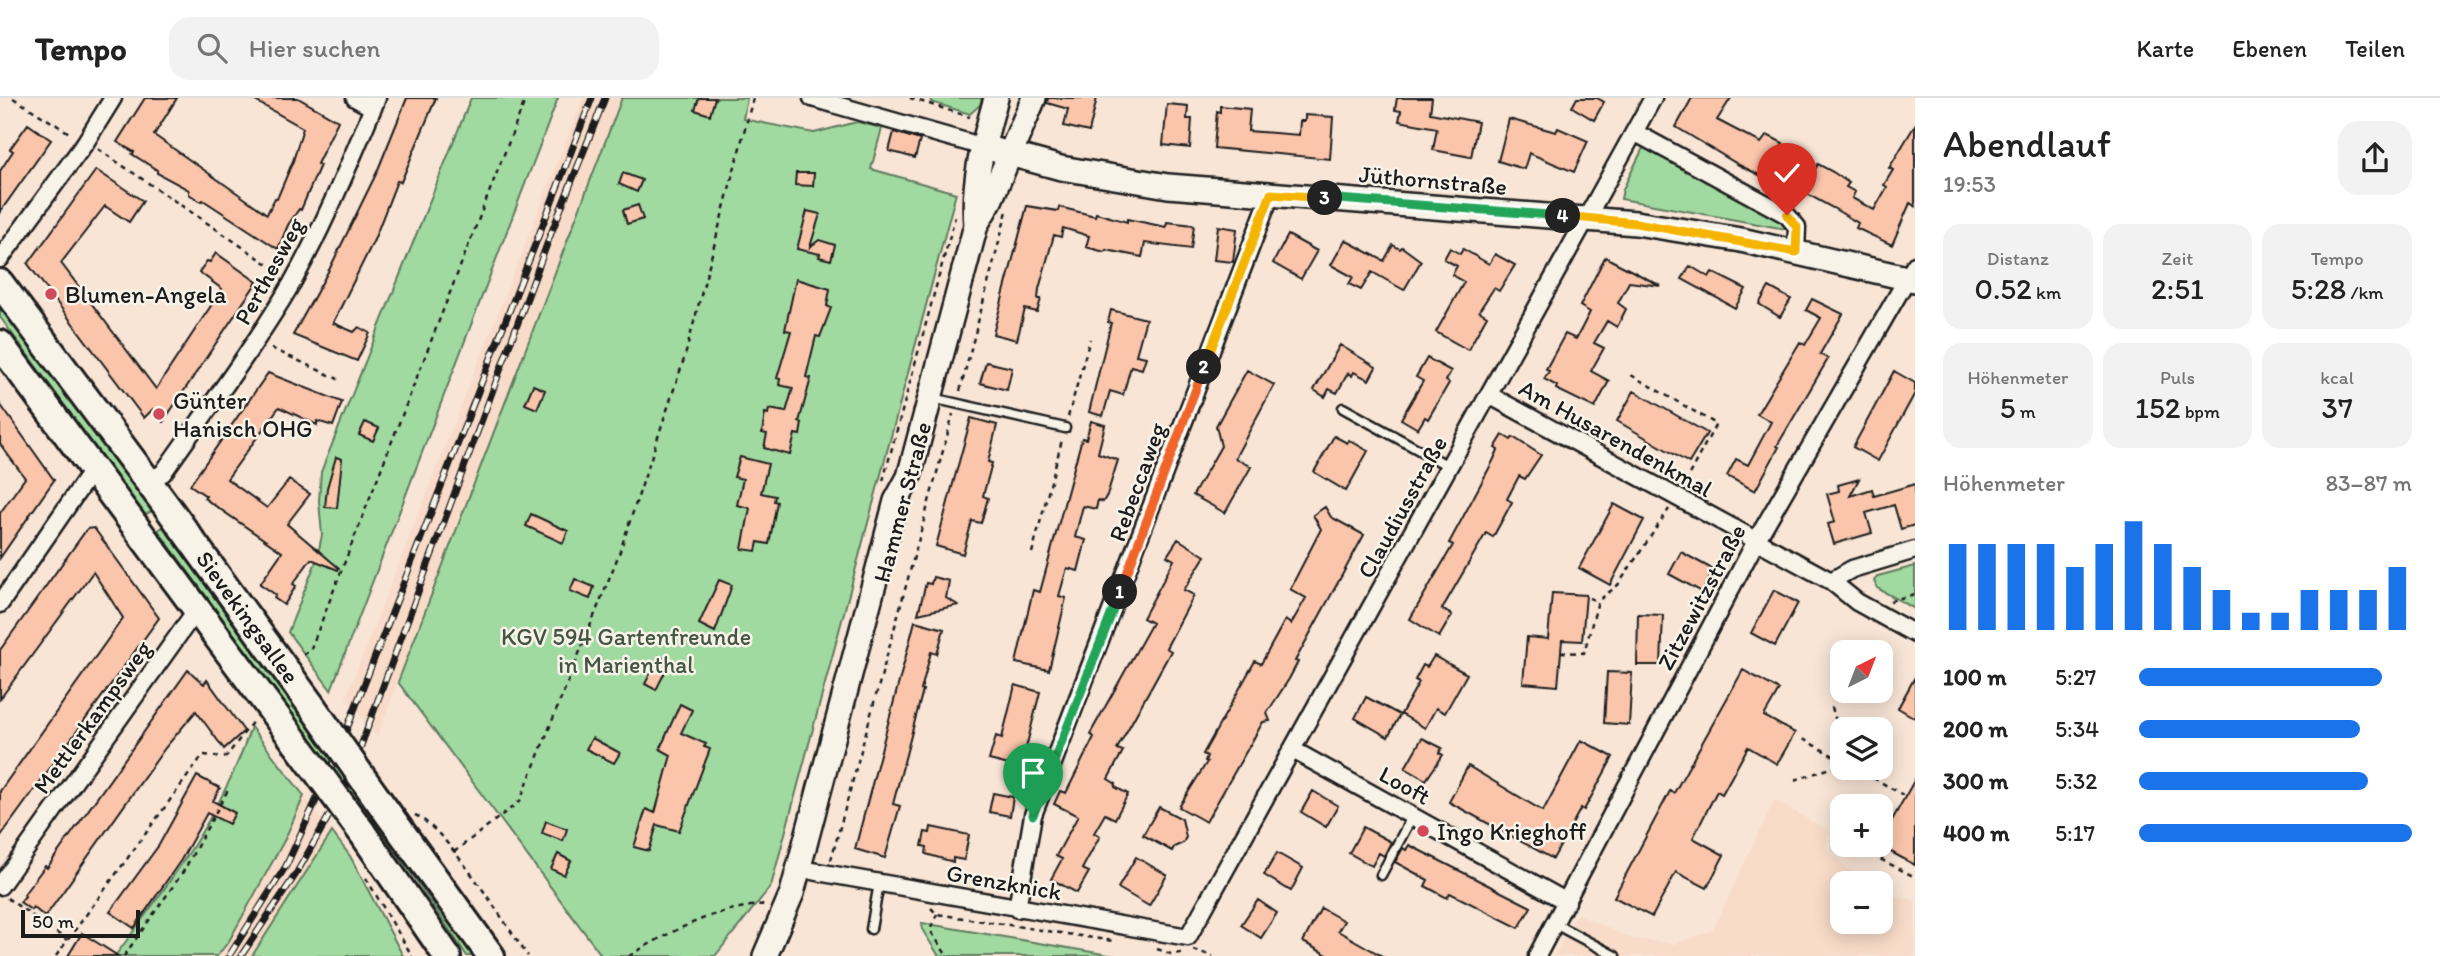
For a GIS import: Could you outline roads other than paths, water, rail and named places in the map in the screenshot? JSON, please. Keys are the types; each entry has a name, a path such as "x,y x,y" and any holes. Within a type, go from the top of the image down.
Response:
{"main road":[{"name":"Hammer Straße","path":"976,225 973,197 996,98"},
{"name":"Hammer Straße","path":"765,956 792,893 896,501 909,477 976,225 1034,98"},
{"name":"Jüthornstraße","path":"984,147 1060,168 1145,182 1649,225 1912,275"},
{"name":"Sievekingsallee","path":"0,283 285,666 491,956"},
{"name":"Sievekingsallee","path":"0,344 361,831 447,956"},
{"name":"Hammer Straße","path":"783,956 794,931 812,872 910,506 909,477"}],"street":[{"path":"0,259 85,143 113,98"},
{"path":"355,98 375,103"},
{"path":"812,98 984,147"},
{"name":"Claudiusstraße","path":"1188,937 1589,218 1653,98"},
{"name":"Perthesweg","path":"148,481 163,473 256,342 293,281 336,193 375,103"},
{"path":"1634,132 1787,215 1797,227 1796,252"},
{"name":"Rebeccaweg","path":"1017,909 1033,815 1271,194"},
{"name":"Zitzewitzstraße","path":"1537,956 1756,541 1912,275"},
{"name":"Am Husarendenkmal","path":"1489,395 1831,581 1857,601 1915,634"},
{"path":"2,596 93,469"},
{"path":"1831,581 1852,569 1915,550"},
{"name":"Mettlerkampsweg","path":"0,886 197,610"},
{"name":"Looft","path":"1293,750 1567,902"},
{"name":"Grenzknick","path":"812,872 1188,937"}],"lane":[{"path":"930,398 1065,428"},
{"path":"1343,408 1450,467"},
{"path":"1381,875 1413,815"},
{"path":"871,929 879,883"},
{"path":"1555,924 1615,956"}],"railway":[{"path":"229,956 286,866 336,757 592,98"},
{"path":"241,956 296,874 346,786 550,236 605,98"}],"place":[{"name":"Blumen-Angela","path":"51,294"},
{"name":"Günter Hanisch OHG","path":"159,414"},
{"name":"Ingo Krieghoff","path":"1423,831"}],"park label":[{"name":"KGV 594 Gartenfreunde in Marienthal","path":"626,650"}]}
